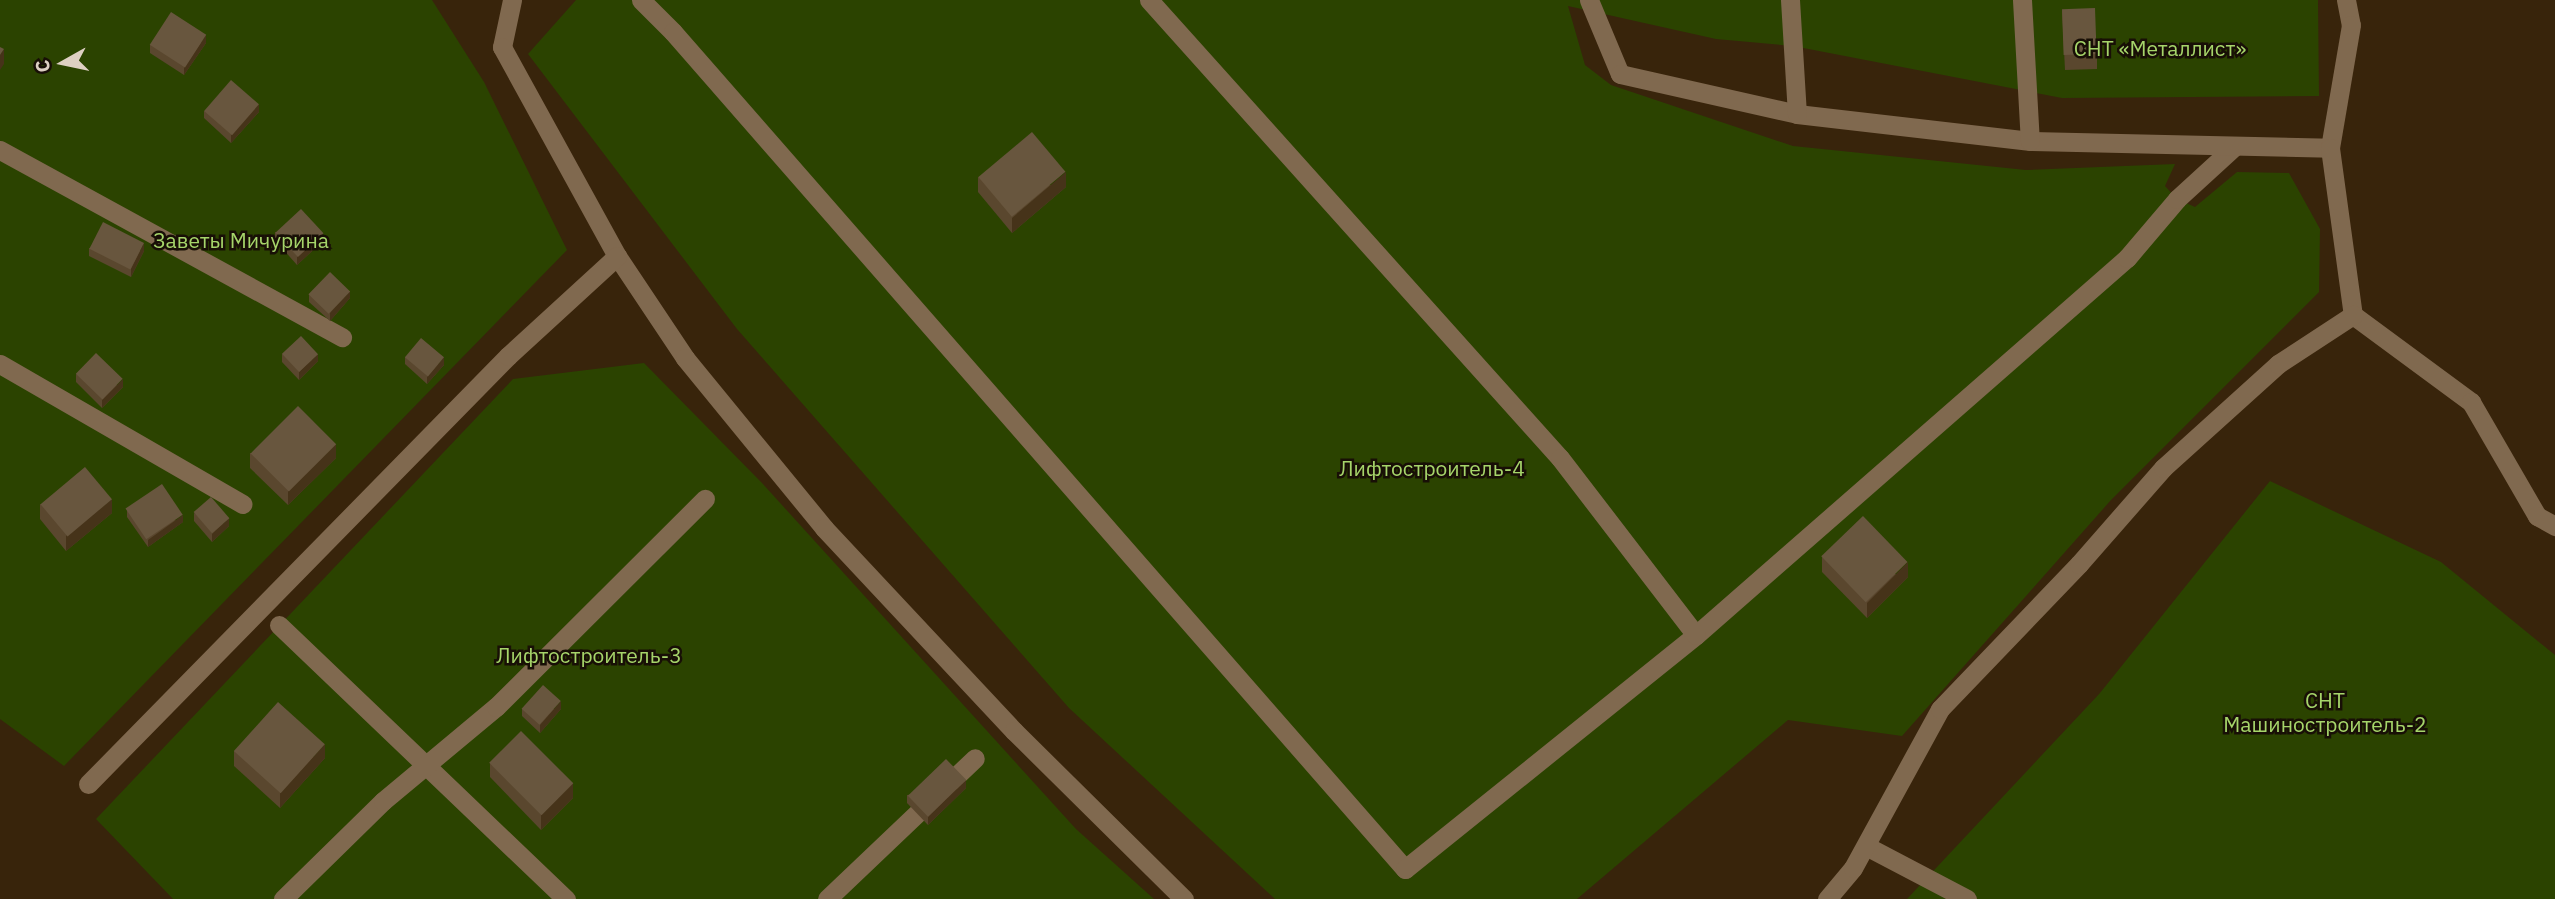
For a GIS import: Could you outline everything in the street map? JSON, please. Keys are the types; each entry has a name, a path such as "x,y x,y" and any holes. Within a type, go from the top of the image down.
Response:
{"lane":[{"path":"512,0 502,47 617,256 685,358 824,528 1014,731 1184,899"},
{"path":"641,0 673,32 1405,869 1696,635 2127,258 2177,199 2234,148"},
{"path":"1149,0 1560,458 1696,635"},
{"path":"1589,0 1620,74 1797,114 2030,141 2234,148 2330,148"},
{"path":"1790,0 1797,114"},
{"path":"2022,0 2030,141"},
{"path":"2346,0 2351,25 2330,148 2353,315 2471,402 2537,516 2555,526"},
{"path":"0,150 342,337"},
{"path":"88,785 508,356 617,256"},
{"path":"1827,899 1853,868 1940,709 2079,564 2163,468 2278,364 2353,315"},
{"path":"0,364 242,504"},
{"path":"283,899 383,801 496,707 705,499"},
{"path":"279,625 566,899"},
{"path":"827,899 975,758"},
{"path":"1866,846 1967,899"}],"green space":[{"name":"Заветы Мичурина","path":"0,0 432,0 484,82 567,250 64,766 0,719"},
{"name":"Лифтостроитель-4","path":"576,0 2318,0 2319,96 2062,98 1793,46 1716,39 1568,6 1585,65 1611,85 1793,146 2026,170 2175,164 2165,186 2177,199 2195,207 2237,172 2289,173 2320,229 2319,292 2111,500 1902,736 1788,720 1577,899 1275,899 1069,708 737,329 528,54"},
{"name":"Лифтостроитель-3","path":"644,363 762,483 1076,829 1154,899 173,899 96,819 513,379"},
{"name":"СНТ Машиностроитель-2","path":"2270,481 2441,562 2555,655 2555,899 1907,899 2100,693"}],"building":[{"path":"2095,8 2097,54 2064,55 2062,9"},
{"path":"171,12 206,35 185,68 150,45"},
{"path":"231,80 259,104 232,135 204,111"},
{"path":"1032,132 1065,172 1012,217 978,177"},
{"path":"301,209 324,233 298,257 275,233"},
{"path":"103,222 144,243 130,270 89,249"},
{"path":"330,272 350,291 329,314 308,294"},
{"path":"301,336 318,354 299,372 282,354"},
{"path":"421,338 444,357 428,376 405,357"},
{"path":"96,353 123,379 102,400 76,374"},
{"path":"298,406 336,444 289,492 251,453"},
{"path":"85,467 112,499 68,536 41,504"},
{"path":"162,484 183,515 146,539 126,509"},
{"path":"211,497 229,518 212,533 194,512"},
{"path":"1863,516 1907,562 1866,602 1821,556"},
{"path":"543,685 561,701 539,725 522,709"},
{"path":"278,702 325,744 281,793 234,751"},
{"path":"521,731 573,783 542,815 489,763"},
{"path":"946,759 966,780 928,817 908,796"}],"park label":[{"name":"СНТ «Металлист»","path":"2160,48"}]}
